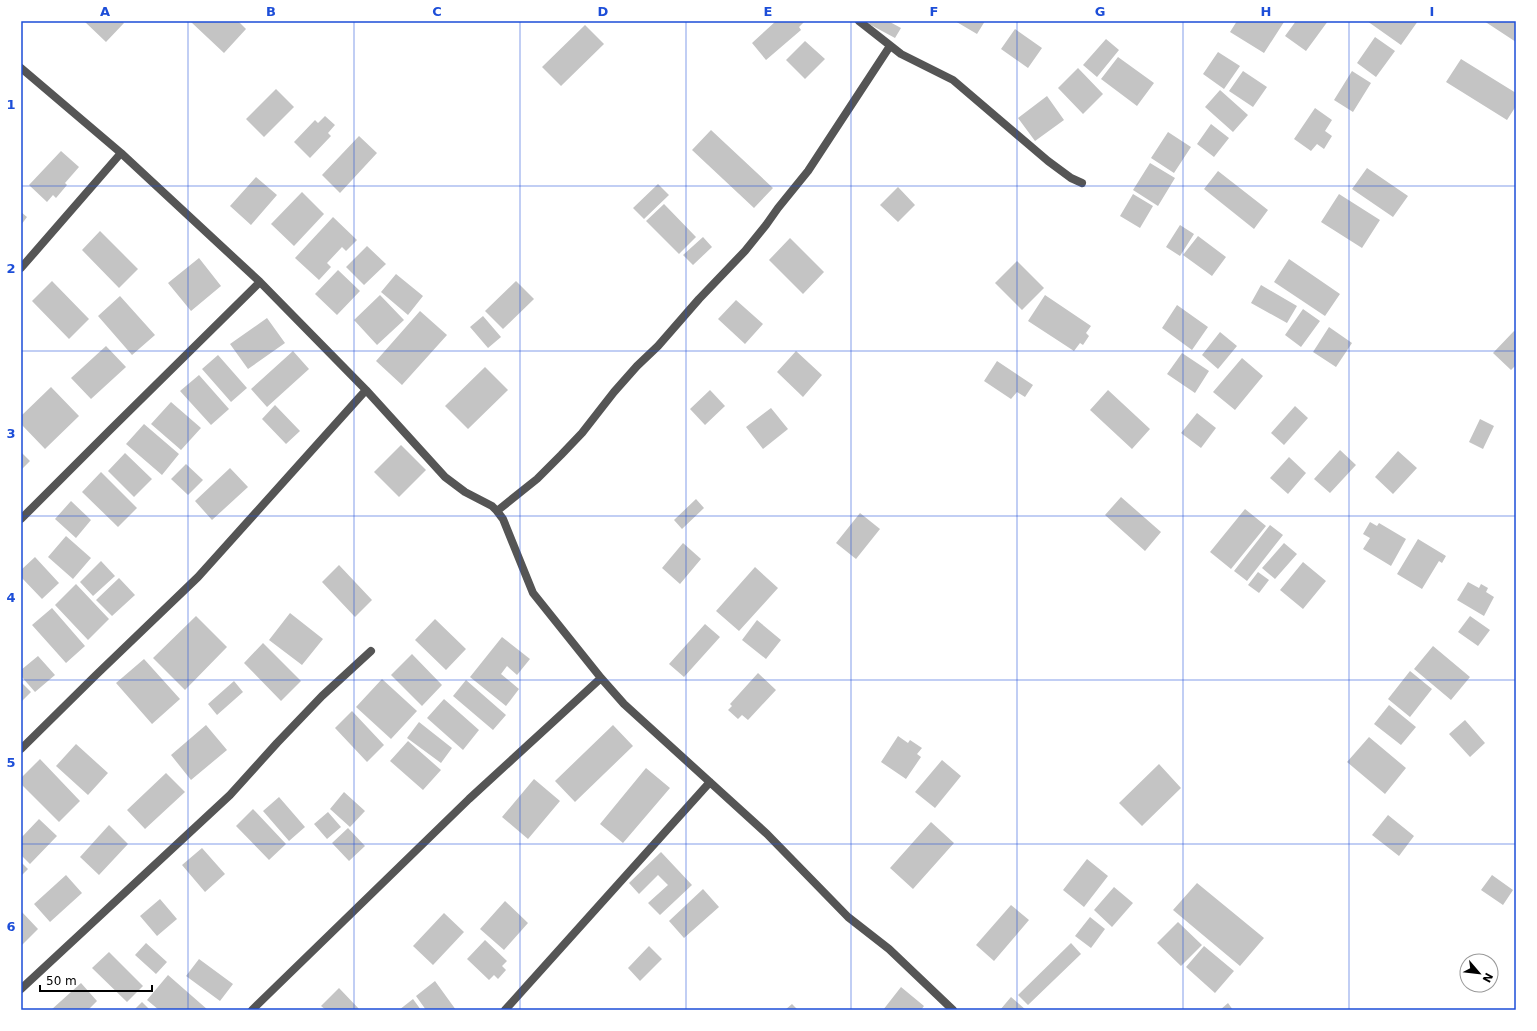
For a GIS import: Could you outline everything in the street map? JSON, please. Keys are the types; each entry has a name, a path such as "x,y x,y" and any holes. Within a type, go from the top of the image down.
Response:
{"street":[{"path":"858,21 909,59 953,80 1048,160 1071,178 1082,183"},
{"path":"498,511 537,479 572,444 637,366 658,346 699,299 745,251 808,171 890,46"},
{"path":"21,68 121,152 260,282 366,390 445,477 465,492 492,506 498,511 503,519 533,594 624,704 767,834 848,917 889,949 953,1010"},
{"path":"21,268 121,152"},
{"path":"21,519 109,430 260,282"},
{"path":"21,749 198,577 366,390"},
{"path":"21,989 230,795 322,696 371,651"},
{"path":"252,1010 469,799 601,678"},
{"path":"505,1010 710,782"}],"building":[{"path":"84,21 122,21 124,23 106,42"},
{"path":"238,21 246,29 224,53 191,22"},
{"path":"776,21 804,22 799,27 801,30 766,60 752,43"},
{"path":"870,21 888,21 901,28 895,38 869,24"},
{"path":"955,21 985,21 977,34"},
{"path":"1237,21 1284,22 1264,53 1230,32"},
{"path":"1296,21 1328,21 1306,51 1285,36"},
{"path":"1367,21 1418,21 1401,45"},
{"path":"1484,21 1516,21 1516,42"},
{"path":"585,25 604,44 561,86 542,67"},
{"path":"1015,29 1042,48 1028,68 1001,49"},
{"path":"1375,37 1395,51 1376,77 1357,63"},
{"path":"1106,39 1119,50 1097,77 1083,65"},
{"path":"805,41 825,59 805,79 786,60"},
{"path":"1218,52 1240,66 1224,89 1203,74"},
{"path":"1118,57 1154,83 1137,106 1101,79"},
{"path":"1461,59 1516,93 1516,106 1507,120 1446,82"},
{"path":"1078,68 1103,94 1083,114 1058,88"},
{"path":"1243,71 1267,87 1253,107 1229,91"},
{"path":"1352,71 1371,83 1353,112 1334,100"},
{"path":"276,89 294,107 264,137 246,119"},
{"path":"1220,90 1248,115 1233,132 1205,107"},
{"path":"1047,96 1064,120 1035,141 1018,118"},
{"path":"1315,108 1332,120 1325,131 1332,136 1324,149 1317,144 1311,151 1294,139"},
{"path":"325,116 335,125 328,133 331,136 310,158 294,142 315,120 318,123"},
{"path":"1211,124 1229,138 1214,157 1197,144"},
{"path":"711,130 773,188 754,208 692,150"},
{"path":"1168,132 1191,147 1174,173 1151,158"},
{"path":"359,136 377,153 340,193 322,175"},
{"path":"61,151 79,167 65,183 67,185 56,198 53,195 47,202 29,185"},
{"path":"1150,163 1175,178 1158,206 1133,190"},
{"path":"1367,168 1408,196 1393,217 1352,189"},
{"path":"1218,171 1268,210 1254,229 1204,189"},
{"path":"256,177 277,195 251,225 230,206"},
{"path":"658,184 669,195 644,219 633,208"},
{"path":"898,187 915,205 898,222 880,205"},
{"path":"302,192 324,214 294,246 271,224"},
{"path":"1133,194 1153,206 1140,228 1120,216"},
{"path":"1339,194 1380,220 1362,248 1321,222"},
{"path":"664,204 696,237 679,254 646,221"},
{"path":"21,212 27,217 21,225"},
{"path":"333,217 357,240 346,251 342,247 327,263 331,267 319,280 295,258"},
{"path":"1180,225 1194,234 1180,256 1166,247"},
{"path":"100,231 138,269 119,288 82,250"},
{"path":"1198,236 1226,257 1212,276 1183,255"},
{"path":"703,237 712,247 693,265 683,255"},
{"path":"790,238 824,272 803,294 769,260"},
{"path":"367,246 386,264 364,285 346,267"},
{"path":"199,258 221,286 191,311 168,283"},
{"path":"1289,259 1340,294 1325,316 1274,282"},
{"path":"1017,261 1044,288 1022,310 995,283"},
{"path":"338,270 360,291 337,315 315,294"},
{"path":"396,274 423,296 408,315 381,292"},
{"path":"52,281 89,319 69,339 32,301"},
{"path":"516,281 534,299 503,329 485,311"},
{"path":"1261,285 1297,306 1287,323 1251,303"},
{"path":"380,295 404,320 377,345 354,320"},
{"path":"1045,295 1091,326 1086,333 1089,336 1083,345 1080,343 1074,351 1028,321"},
{"path":"120,296 155,335 132,355 98,316"},
{"path":"736,300 763,324 745,344 718,319"},
{"path":"1177,305 1208,327 1192,350 1162,328"},
{"path":"1303,309 1320,321 1301,347 1285,335"},
{"path":"420,311 447,335 402,385 376,361"},
{"path":"483,316 501,337 488,348 470,327"},
{"path":"267,318 285,343 248,369 230,344"},
{"path":"1329,327 1352,343 1336,367 1313,352"},
{"path":"1514,331 1516,332 1516,365 1511,370 1493,353"},
{"path":"1220,332 1237,346 1218,369 1202,355"},
{"path":"106,346 126,367 91,399 71,378"},
{"path":"293,351 309,369 267,407 251,389"},
{"path":"796,351 822,375 803,397 777,372"},
{"path":"1182,353 1209,371 1195,393 1167,374"},
{"path":"218,355 247,388 231,402 202,369"},
{"path":"1242,358 1263,376 1235,410 1213,392"},
{"path":"997,361 1033,385 1025,397 1017,392 1011,399 984,381"},
{"path":"485,367 508,390 468,429 445,406"},
{"path":"199,375 229,409 211,425 180,391"},
{"path":"51,387 79,416 45,449 21,424 21,416"},
{"path":"710,390 725,406 705,425 690,409"},
{"path":"1108,390 1150,429 1132,449 1090,410"},
{"path":"171,402 201,428 181,450 151,424"},
{"path":"275,405 300,431 286,444 262,419"},
{"path":"1295,406 1308,418 1284,445 1271,433"},
{"path":"771,408 788,429 763,449 746,427"},
{"path":"1197,413 1216,428 1201,448 1181,433"},
{"path":"1480,419 1494,426 1483,449 1469,442"},
{"path":"144,424 179,454 162,475 126,444"},
{"path":"401,445 426,470 399,497 374,472"},
{"path":"1340,450 1356,465 1330,493 1314,479"},
{"path":"1398,451 1417,468 1393,494 1375,477"},
{"path":"21,452 30,461 21,470"},
{"path":"125,453 152,479 134,497 108,471"},
{"path":"1289,457 1306,473 1288,494 1270,478"},
{"path":"186,464 203,480 188,495 171,479"},
{"path":"230,468 248,487 212,520 195,501"},
{"path":"101,472 137,508 118,527 82,492"},
{"path":"1121,497 1161,532 1145,551 1105,515"},
{"path":"696,499 704,508 682,529 674,520"},
{"path":"71,501 91,520 76,538 55,519"},
{"path":"1245,509 1266,526 1231,569 1210,552"},
{"path":"860,513 880,529 856,559 836,543"},
{"path":"1370,522 1377,526 1379,523 1406,539 1391,566 1363,549 1370,538 1363,534"},
{"path":"1270,525 1283,535 1247,581 1234,571"},
{"path":"66,536 91,558 73,579 48,557"},
{"path":"1418,539 1446,556 1442,563 1439,561 1422,589 1397,574"},
{"path":"683,543 701,559 680,584 662,568"},
{"path":"1284,543 1297,554 1275,579 1262,568"},
{"path":"35,557 59,583 42,599 21,577 21,570"},
{"path":"101,561 115,576 93,596 80,582"},
{"path":"1303,562 1326,581 1303,609 1280,590"},
{"path":"339,565 372,600 355,617 322,582"},
{"path":"755,567 778,588 739,631 716,611"},
{"path":"1258,572 1269,580 1259,593 1248,585"},
{"path":"119,578 135,595 112,616 96,600"},
{"path":"1468,582 1479,588 1481,584 1488,588 1486,592 1494,597 1484,616 1457,600"},
{"path":"76,584 109,619 88,640 55,605"},
{"path":"52,608 85,646 66,663 32,625"},
{"path":"290,613 323,639 302,665 269,640"},
{"path":"196,616 227,647 185,690 153,658"},
{"path":"1470,616 1490,630 1478,646 1458,632"},
{"path":"435,619 466,649 446,670 415,640"},
{"path":"757,620 781,640 766,659 742,640"},
{"path":"705,624 720,637 684,677 669,664"},
{"path":"502,637 530,659 517,675 507,666 501,674 519,689 506,706 470,677"},
{"path":"263,643 301,681 281,701 244,663"},
{"path":"1433,646 1470,677 1451,700 1414,669"},
{"path":"412,654 442,685 422,706 391,675"},
{"path":"38,656 55,675 35,692 21,676 21,670"},
{"path":"144,659 180,699 152,724 116,683"},
{"path":"1410,671 1432,689 1410,717 1388,699"},
{"path":"758,673 776,690 748,720 742,715 738,719 728,710 732,706 730,704"},
{"path":"382,679 417,711 391,739 356,707"},
{"path":"466,680 506,715 493,730 453,696"},
{"path":"234,681 243,692 217,715 208,704"},
{"path":"21,682 31,692 21,702"},
{"path":"444,699 479,730 463,750 427,718"},
{"path":"1389,705 1416,727 1401,745 1374,724"},
{"path":"352,711 384,745 367,762 335,728"},
{"path":"1465,720 1485,743 1470,757 1449,734"},
{"path":"419,722 452,748 441,763 407,738"},
{"path":"206,725 227,750 191,780 171,755"},
{"path":"613,725 633,746 575,802 555,781"},
{"path":"898,736 908,743 910,740 922,748 917,754 921,757 906,779 881,762"},
{"path":"1369,737 1406,768 1385,794 1347,762"},
{"path":"408,741 441,770 423,790 390,761"},
{"path":"76,744 108,773 88,795 56,766"},
{"path":"40,759 80,801 59,822 21,784 21,778"},
{"path":"942,760 961,776 935,808 915,792"},
{"path":"1159,764 1181,788 1142,826 1119,803"},
{"path":"646,768 670,788 623,843 600,824"},
{"path":"166,773 185,792 145,829 127,810"},
{"path":"534,779 560,801 528,839 502,817"},
{"path":"344,792 365,811 350,827 330,809"},
{"path":"279,797 305,827 289,841 263,811"},
{"path":"253,809 286,844 269,860 236,826"},
{"path":"328,812 341,827 327,839 314,824"},
{"path":"1388,815 1414,836 1399,856 1372,835"},
{"path":"39,819 57,836 30,864 21,855 21,838"},
{"path":"931,822 954,843 913,889 890,868"},
{"path":"109,825 128,844 99,875 80,857"},
{"path":"348,828 365,846 349,861 332,843"},
{"path":"202,848 225,874 205,892 182,865"},
{"path":"661,852 692,885 660,915 648,903 668,885 658,875 639,894 629,883"},
{"path":"1087,859 1108,876 1084,907 1063,890"},
{"path":"21,862 28,869 21,876"},
{"path":"66,875 82,893 50,922 34,904"},
{"path":"1492,875 1513,890 1503,905 1481,890"},
{"path":"1197,883 1264,938 1240,966 1173,910"},
{"path":"1114,887 1133,903 1112,927 1094,910"},
{"path":"703,889 719,907 684,938 669,921"},
{"path":"160,899 177,919 157,936 140,916"},
{"path":"505,901 528,923 504,950 480,929"},
{"path":"1011,905 1029,920 994,961 976,945"},
{"path":"21,911 38,929 21,946"},
{"path":"444,913 464,932 433,965 413,946"},
{"path":"1090,917 1105,929 1091,948 1075,936"},
{"path":"1178,922 1202,945 1181,966 1157,943"},
{"path":"485,940 507,961 502,966 506,970 498,979 494,975 489,980 467,959"},
{"path":"146,943 167,962 156,974 135,955"},
{"path":"1071,943 1081,954 1028,1005 1018,995"},
{"path":"649,946 662,959 640,981 628,968"},
{"path":"1204,946 1234,971 1215,993 1186,967"},
{"path":"109,952 143,986 127,1002 92,968"},
{"path":"199,959 233,984 220,1001 186,976"},
{"path":"168,975 208,1010 159,1010 147,1000"},
{"path":"435,981 456,1010 426,1010 416,996"},
{"path":"81,983 97,1001 88,1010 51,1010"},
{"path":"901,987 924,1006 921,1010 883,1010"},
{"path":"339,988 360,1010 326,1010 321,1006"},
{"path":"1011,997 1026,1010 1000,1010"},
{"path":"413,999 421,1010 399,1010"},
{"path":"142,1002 150,1010 134,1010"},
{"path":"1228,1003 1233,1010 1220,1010"},
{"path":"792,1004 798,1010 785,1010"}]}
